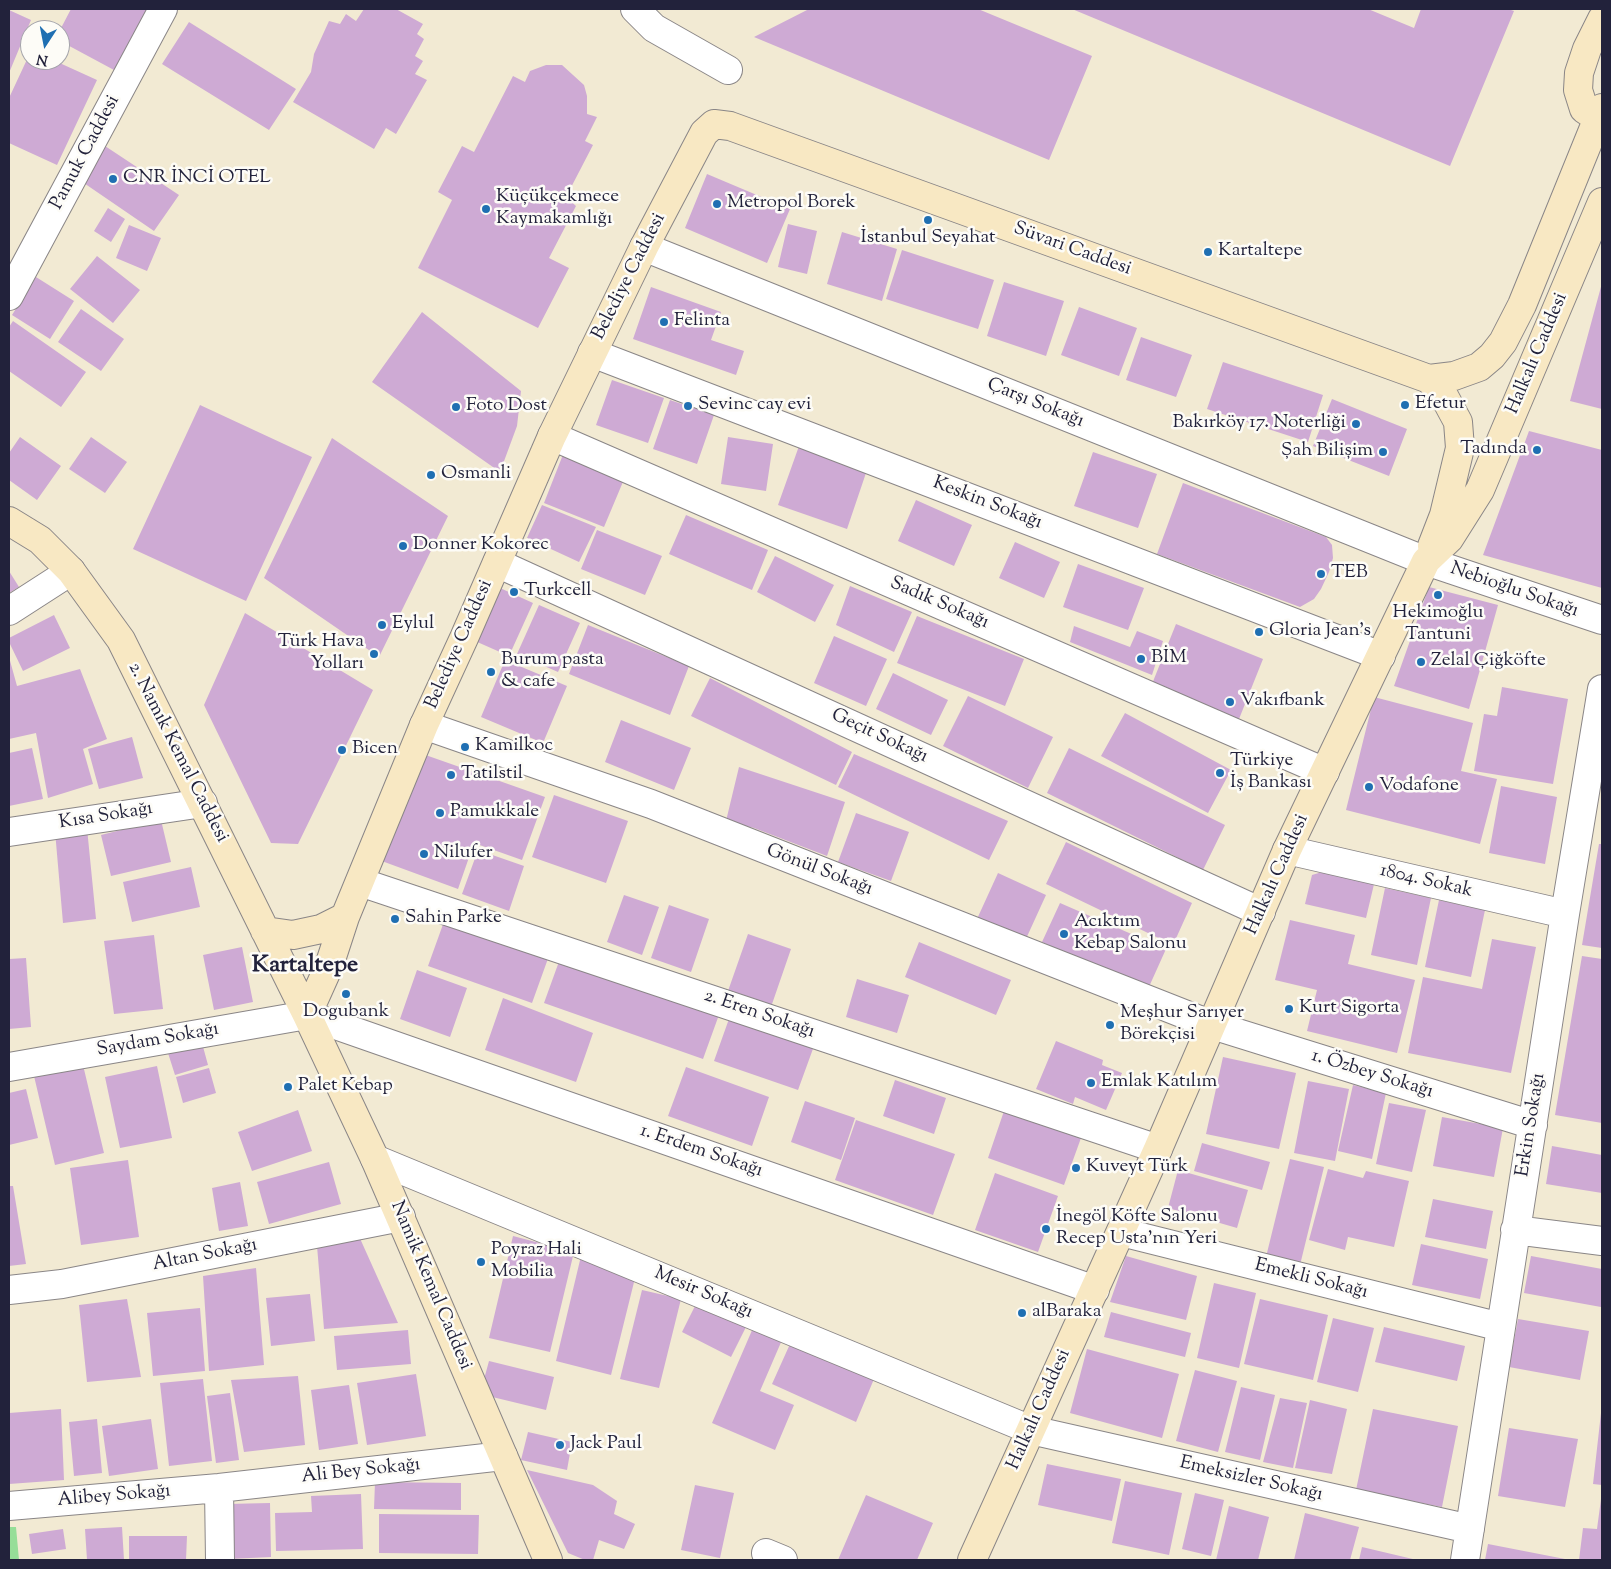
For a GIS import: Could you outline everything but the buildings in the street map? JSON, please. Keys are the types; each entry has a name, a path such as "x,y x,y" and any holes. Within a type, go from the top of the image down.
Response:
{"main road":[{"path":"1601,116 1584,109 1578,90 1579,73 1587,49 1602,19"},
{"name":"Halkalı Caddesi","path":"1429,379 1454,376 1479,367 1492,356 1503,342 1522,305 1601,116"},
{"name":"Süvari Caddesi","path":"714,124 730,126 1429,379"},
{"name":"Belediye Caddesi","path":"307,1015 329,966 345,918 424,726 552,436 644,247 704,133 714,124"},
{"name":"Halkalı Caddesi","path":"972,1560 1158,1149 1287,850 1426,561 1449,538 1480,490 1602,202"},
{"path":"1426,561 1444,515 1460,448 1458,422 1444,396 1429,379"},
{"name":"2. Namık Kemal Caddesi","path":"9,521 40,540 71,571 121,640 307,1015"},
{"path":"265,931 293,935 321,929 345,918"},
{"name":"Namik Kemal Caddesi","path":"307,1015 376,1160 548,1560"}],"street":[{"name":"Pamuk Caddesi","path":"9,296 17,260 163,9"},
{"path":"635,9 654,28 728,70"},
{"name":"Çarşı Sokağı","path":"644,247 1426,561"},
{"name":"Keskin Sokağı","path":"592,353 1381,656"},
{"name":"Sadık Sokağı","path":"552,436 1325,772"},
{"name":"Nebioğlu Sokağı","path":"1426,561 1602,620"},
{"name":"Geçit Sokağı","path":"497,563 1261,912"},
{"path":"9,611 71,571"},
{"name":"Erkin Sokağı","path":"1465,1560 1515,1230 1602,690"},
{"name":"Gönül Sokağı","path":"424,726 651,804 1212,1025"},
{"name":"Kısa Sokağı","path":"9,832 203,802"},
{"name":"1804. Sokak","path":"1287,850 1565,914"},
{"name":"2. Eren Sokağı","path":"360,882 1158,1149"},
{"name":"Saydam Sokağı","path":"9,1067 307,1015"},
{"name":"1. Erdem Sokağı","path":"307,1015 1095,1290"},
{"name":"1. Özbey Sokağı","path":"1212,1025 1533,1125"},
{"name":"Mesir Sokağı","path":"376,1160 1031,1430"},
{"name":"Altan Sokağı","path":"9,1290 62,1284 400,1218"},
{"path":"1515,1230 1602,1241"},
{"name":"Emekli Sokağı","path":"1121,1232 1501,1327"},
{"name":"Emeksizler Sokağı","path":"1031,1430 1470,1529"},
{"name":"Ali Bey Sokağı","path":"219,1488 504,1456"},
{"path":"219,1488 220,1560"},
{"name":"Alibey Sokağı","path":"9,1506 219,1488"}],"green space":[{"path":"9,1527 16,1527 19,1560 9,1560"}],"place":[{"name":"CNR İNCİ OTEL","path":"113,179"},
{"name":"Metropol Borek","path":"717,204"},
{"name":"Küçükçekmece Kaymakamlığı","path":"486,209"},
{"name":"İstanbul Seyahat","path":"928,220"},
{"name":"Kartaltepe","path":"1208,252"},
{"name":"Felinta","path":"664,322"},
{"name":"Efetur","path":"1405,405"},
{"name":"Sevinc cay evi","path":"688,406"},
{"name":"Foto Dost","path":"456,407"},
{"name":"Bakırköy 17. Noterliği","path":"1356,424"},
{"name":"Tadında","path":"1537,450"},
{"name":"Şah Bilişim","path":"1383,452"},
{"name":"Osmanli","path":"431,475"},
{"name":"Donner Kokorec","path":"403,546"},
{"name":"TEB","path":"1321,574"},
{"name":"Turkcell","path":"514,592"},
{"name":"Hekimoğlu Tantuni","path":"1438,595"},
{"name":"Eylul","path":"382,625"},
{"name":"Gloria Jean's","path":"1259,632"},
{"name":"Türk Hava Yolları","path":"374,654"},
{"name":"BİM","path":"1141,659"},
{"name":"Zelal Çiğköfte","path":"1421,662"},
{"name":"Burum pasta & cafe","path":"491,672"},
{"name":"Vakıfbank","path":"1230,702"},
{"name":"Kamilkoc","path":"465,747"},
{"name":"Bicen","path":"342,750"},
{"name":"Türkiye İş Bankası","path":"1220,773"},
{"name":"Tatilstil","path":"451,775"},
{"name":"Vodafone","path":"1369,787"},
{"name":"Pamukkale","path":"440,813"},
{"name":"Nilufer","path":"424,854"},
{"name":"Sahin Parke","path":"395,919"},
{"name":"Acıktım Kebap Salonu","path":"1064,934"},
{"name":"Dogubank","path":"346,994"},
{"name":"Kurt Sigorta","path":"1289,1009"},
{"name":"Meşhur Sarıyer Börekçisi","path":"1110,1025"},
{"name":"Emlak Katılım","path":"1091,1083"},
{"name":"Palet Kebap","path":"288,1087"},
{"name":"Kuveyt Türk","path":"1076,1168"},
{"name":"İnegöl Köfte Salonu Recep Usta'nın Yeri","path":"1046,1229"},
{"name":"Poyraz Hali Mobilia","path":"481,1262"},
{"name":"alBaraka","path":"1022,1313"},
{"name":"Jack Paul","path":"560,1445"}],"district":[{"name":"Kartaltepe","path":"305,967"}]}
